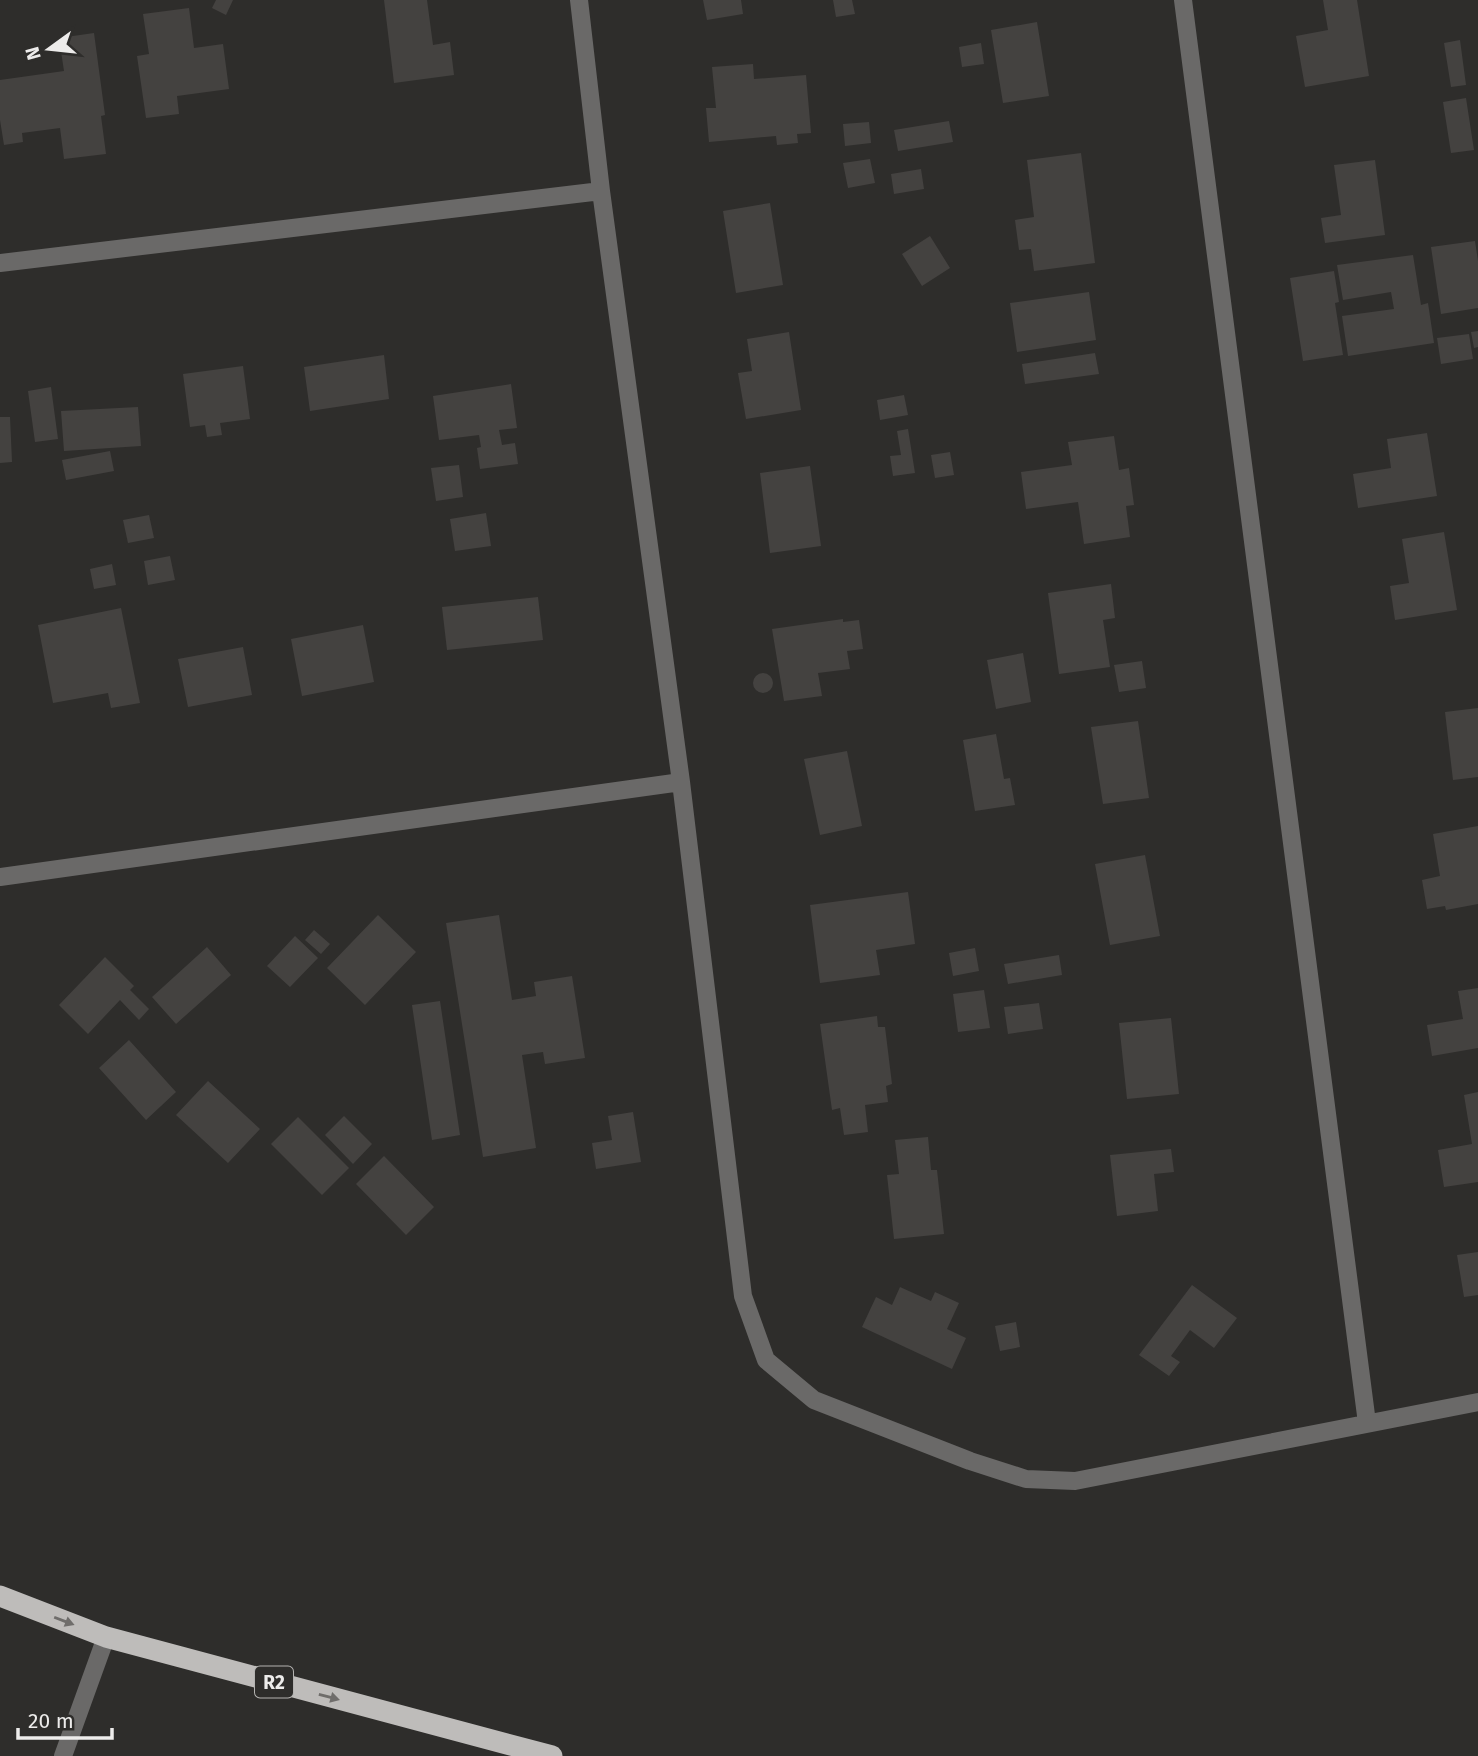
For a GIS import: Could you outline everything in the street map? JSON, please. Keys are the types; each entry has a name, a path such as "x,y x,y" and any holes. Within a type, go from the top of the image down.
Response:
{"highway":[{"name":"R2","path":"0,1596 106,1637 552,1756"}],"street":[{"path":"579,0 601,191 681,782 743,1296 766,1360 814,1399 970,1461 1026,1479 1075,1481 1478,1402"},
{"path":"1183,0 1367,1423"},
{"path":"0,263 601,191"},
{"path":"0,877 681,782"},
{"path":"64,1756 106,1637"}],"building":[{"path":"216,0 233,0 226,15 212,8"},
{"path":"384,0 427,0 433,45 450,42 454,75 394,83"},
{"path":"703,0 741,0 743,14 707,20"},
{"path":"833,0 852,0 855,14 836,17"},
{"path":"1323,0 1357,0 1369,76 1305,87 1296,36 1328,30"},
{"path":"189,8 194,48 223,44 229,89 177,96 179,114 146,118 137,56 149,54 143,14"},
{"path":"1037,22 1049,96 1003,103 991,30"},
{"path":"94,33 105,115 101,116 106,154 64,159 60,128 22,133 23,142 4,145 0,120 0,80 64,71 59,38"},
{"path":"1460,40 1466,85 1451,87 1444,43"},
{"path":"981,43 984,64 962,67 959,47"},
{"path":"753,64 754,79 806,75 811,133 797,134 798,143 777,145 776,136 709,142 706,108 716,108 712,67"},
{"path":"1466,98 1474,150 1451,153 1443,102"},
{"path":"949,121 953,142 898,151 894,130"},
{"path":"869,122 871,143 845,146 843,124"},
{"path":"1081,153 1095,263 1034,271 1031,249 1019,250 1015,220 1034,217 1027,160"},
{"path":"870,159 875,183 848,188 843,163"},
{"path":"1375,160 1385,235 1325,243 1321,218 1341,215 1334,165"},
{"path":"921,169 924,189 894,194 891,174"},
{"path":"770,203 783,285 736,293 723,211"},
{"path":"930,236 950,268 922,286 902,254"},
{"path":"1475,241 1478,261 1478,308 1441,314 1431,247"},
{"path":"1413,255 1421,305 1428,303 1434,343 1348,356 1342,316 1394,309 1391,292 1343,300 1337,265"},
{"path":"1334,271 1339,302 1335,303 1343,355 1303,361 1290,278"},
{"path":"1089,292 1096,340 1017,352 1010,303"},
{"path":"1478,331 1478,347 1474,348 1471,332"},
{"path":"789,332 801,410 746,419 738,373 752,371 747,339"},
{"path":"1469,334 1473,359 1441,364 1437,338"},
{"path":"1095,353 1099,374 1025,384 1022,364"},
{"path":"384,355 389,399 310,411 304,367"},
{"path":"243,366 250,419 220,423 222,435 207,437 205,425 190,427 183,374"},
{"path":"511,384 517,428 499,430 502,445 515,443 518,464 480,469 477,448 481,447 479,435 439,440 433,396"},
{"path":"51,387 58,439 35,442 28,391"},
{"path":"904,395 908,415 880,420 877,400"},
{"path":"138,407 141,446 64,451 61,411"},
{"path":"0,417 10,417 12,462 0,463"},
{"path":"908,429 915,473 893,476 890,456 901,455 897,431"},
{"path":"1427,433 1437,496 1358,508 1353,474 1391,468 1387,439"},
{"path":"1114,436 1119,470 1129,468 1134,505 1126,506 1130,537 1084,544 1078,502 1026,509 1021,472 1072,465 1068,442"},
{"path":"110,451 114,471 66,480 62,460"},
{"path":"950,452 954,475 935,478 931,455"},
{"path":"459,465 463,497 436,501 431,468"},
{"path":"810,466 821,546 770,553 760,473"},
{"path":"486,513 491,546 455,551 450,519"},
{"path":"149,515 154,538 128,543 123,520"},
{"path":"1444,532 1457,610 1395,620 1390,586 1409,583 1402,539"},
{"path":"170,556 175,580 148,585 144,561"},
{"path":"112,564 116,585 94,589 90,569"},
{"path":"1111,584 1115,618 1103,620 1110,667 1059,674 1048,593"},
{"path":"538,597 543,640 447,650 442,607"},
{"path":"121,608 140,703 111,708 108,693 53,703 38,625"},
{"path":"843,619 843,622 859,620 863,649 847,651 850,669 818,673 822,696 784,701 772,629"},
{"path":"363,625 374,682 302,696 291,639"},
{"path":"243,647 252,695 188,707 178,659"},
{"path":"1023,653 1031,702 996,709 987,660"},
{"path":"1142,661 1146,688 1119,692 1114,665"},
{"path":"759,673 767,673 773,683 767,693 759,693 753,687 753,679"},
{"path":"1478,708 1478,777 1453,780 1445,712"},
{"path":"1138,721 1149,798 1103,804 1091,727"},
{"path":"996,734 1004,779 1010,778 1015,805 975,811 963,740"},
{"path":"847,751 862,826 820,835 804,759"},
{"path":"1478,826 1478,904 1446,910 1445,906 1427,909 1422,880 1440,876 1433,834"},
{"path":"1145,855 1160,936 1110,945 1095,864"},
{"path":"908,892 915,944 876,950 880,975 820,983 810,905"},
{"path":"378,915 416,952 365,1005 327,968"},
{"path":"499,915 512,1000 536,996 534,982 572,976 585,1058 545,1064 543,1052 522,1055 536,1148 483,1157 446,923"},
{"path":"314,930 330,944 321,954 305,940"},
{"path":"295,936 318,958 290,987 267,966"},
{"path":"207,947 231,975 176,1024 152,997"},
{"path":"975,948 979,971 953,976 949,953"},
{"path":"1059,955 1062,975 1008,984 1004,964"},
{"path":"105,957 134,986 130,990 149,1009 139,1020 120,1000 88,1034 59,1005"},
{"path":"1478,988 1478,1048 1432,1056 1427,1025 1463,1019 1458,991"},
{"path":"984,990 990,1028 958,1032 953,994"},
{"path":"440,1001 460,1135 432,1140 412,1005"},
{"path":"1039,1003 1043,1029 1008,1034 1004,1007"},
{"path":"877,1016 878,1027 885,1027 892,1084 886,1086 888,1102 865,1105 868,1132 844,1135 840,1108 832,1110 820,1024"},
{"path":"1171,1018 1179,1094 1127,1099 1119,1023"},
{"path":"129,1040 176,1092 146,1120 99,1068"},
{"path":"208,1081 260,1129 228,1163 176,1115"},
{"path":"1478,1092 1478,1182 1444,1187 1438,1150 1472,1144 1464,1095"},
{"path":"633,1112 641,1162 596,1169 592,1143 612,1140 608,1116"},
{"path":"344,1116 372,1144 353,1164 325,1135"},
{"path":"298,1117 349,1168 322,1195 271,1144"},
{"path":"928,1137 931,1170 937,1170 944,1234 894,1239 887,1175 899,1174 895,1140"},
{"path":"1171,1149 1174,1172 1154,1174 1158,1211 1117,1216 1110,1155"},
{"path":"384,1156 434,1207 406,1235 356,1184"},
{"path":"1478,1252 1478,1295 1464,1297 1457,1255"},
{"path":"1192,1285 1237,1318 1214,1348 1190,1330 1171,1356 1180,1362 1169,1376 1139,1355"},
{"path":"900,1287 931,1301 935,1292 959,1303 947,1329 966,1338 952,1369 862,1327 876,1297 892,1305"},
{"path":"1016,1322 1020,1347 1000,1351 995,1326"}]}
